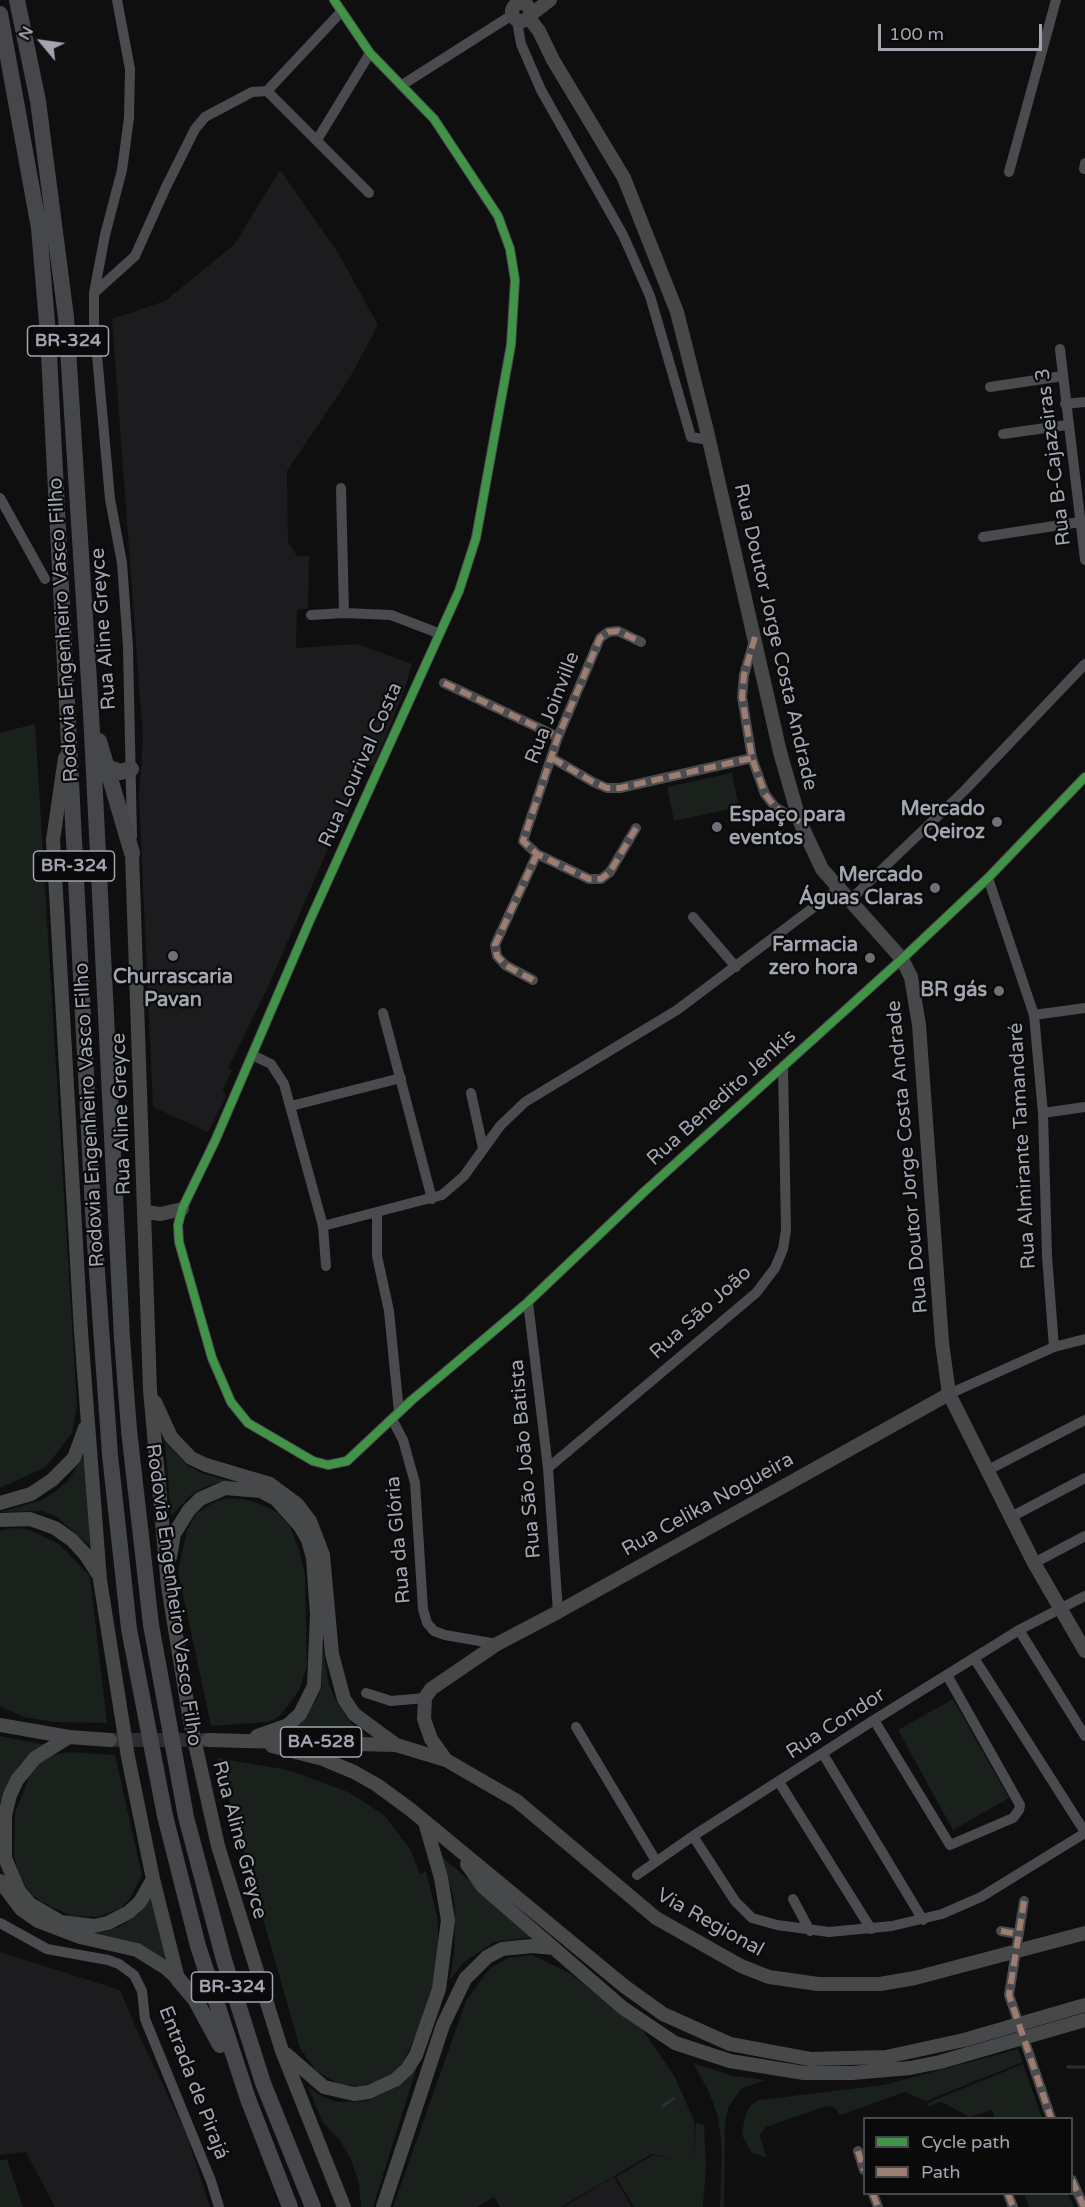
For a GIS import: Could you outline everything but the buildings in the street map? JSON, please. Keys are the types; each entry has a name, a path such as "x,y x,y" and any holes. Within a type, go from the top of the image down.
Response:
{"highway":[{"name":"Rodovia Engenheiro Vasco Filho","path":"17,0 38,100 66,317 91,713 116,1225 127,1395 144,1567 174,1759 224,1960 262,2083 313,2207"},
{"name":"Rodovia Engenheiro Vasco Filho","path":"0,14 39,228 48,335 81,991 108,1433 120,1565 153,1758 198,1947 248,2099 290,2207"},
{"path":"91,713 132,853"},
{"path":"107,767 120,772 131,769"},
{"path":"178,1979 195,1999 248,2099"}],"main road":[{"path":"521,10 550,0"},
{"name":"Rua Doutor Jorge Costa Andrade","path":"521,10 540,48 553,60 624,178 653,246 677,312 709,440 779,748 800,822 813,853 838,889 902,959 911,977 919,1025 942,1343 949,1394 1034,1563 1085,1651"},
{"path":"69,724 53,840 100,1580 128,1756 153,1879 178,1979"},
{"name":"Rua Aline Greyce","path":"132,853 150,1390 168,1586 197,1759 218,1846 282,2050 344,2207"},
{"path":"144,1212 161,1214 182,1209"},
{"path":"150,1390 171,1437 191,1458 206,1465 270,1484 286,1494 310,1521 323,1555 332,1654 344,1700 354,1714 396,1745"},
{"name":"Rua Celika Nogueira","path":"425,1698 431,1689 497,1644 949,1394"},
{"path":"0,1503 41,1488 74,1458 84,1432 87,1402"},
{"path":"168,1586 171,1551 180,1521 200,1499 214,1492 238,1488 261,1491 276,1499 289,1512 308,1540 313,1558 317,1614 317,1672 314,1686 300,1714 288,1725 246,1740"},
{"path":"0,1520 30,1519 55,1528 72,1540 85,1554 100,1580"},
{"path":"425,1698 423,1708 426,1729 446,1760"},
{"path":"0,1716 19,1728"},
{"path":"0,1725 69,1737 110,1740"},
{"path":"69,1737 35,1758 17,1780 10,1795 5,1815 5,1858 19,1891 30,1904 61,1922 94,1926 108,1923 129,1912 140,1902 153,1879"},
{"name":"BA-528","path":"208,1740 396,1745"},
{"path":"246,1740 323,1760 354,1772 425,1822 647,2003 695,2031 746,2049 810,2059 886,2057 964,2040 1085,2006"},
{"name":"Via Regional","path":"396,1745 446,1760 517,1801 656,1918 741,1966 769,1977 818,1984 880,1984 915,1978 1085,1933"},
{"path":"282,2050 324,2087 354,2094 369,2092 389,2084 411,2062 430,2021 439,1989 447,1942 448,1920 441,1878 425,1822"},
{"path":"464,1856 483,1887 623,2007 675,2043 730,2061 765,2068 816,2073 910,2068 940,2062 1085,2020"},
{"path":"0,1881 21,1909 38,1921 72,1935 137,1950 166,1968 178,1979"},
{"path":"383,2207 444,2025 465,1979 487,1957 502,1949 532,1946 554,1948"}],"street":[{"name":"Rua Aline Greyce","path":"117,0 130,69 129,118 122,170 105,235 94,293 94,322 110,500 122,563 128,647 132,853"},
{"name":"Rua Lourival Costa","path":"334,0 370,53 434,119 498,216 510,249 515,280 511,345 476,537 459,591 438,633 182,1209 178,1225 178,1242 212,1358 231,1402 248,1423 313,1461 328,1465 347,1461 374,1436"},
{"path":"1009,172 1056,0"},
{"path":"402,85 521,10"},
{"path":"521,10 521,44 541,90 623,235 650,296 691,437 709,440"},
{"path":"94,293 135,256 195,129 205,117 252,92 267,91 341,12"},
{"path":"317,140 370,53"},
{"path":"267,91 369,193"},
{"name":"Rua B-Cajazeiras 3","path":"1060,349 1067,425 1079,477 1080,522 1085,560"},
{"path":"990,387 1063,376"},
{"path":"1065,404 1085,402"},
{"path":"1003,434 1067,425"},
{"path":"341,488 344,613"},
{"path":"0,498 45,579"},
{"path":"983,537 1080,522"},
{"path":"311,615 344,613 391,615 438,633"},
{"name":"Rua Joinville","path":"537,854 526,846 524,834 558,737 600,638 608,632 618,632 641,642"},
{"path":"755,638 744,675 742,697 752,758 765,794 776,807 800,822"},
{"path":"849,901 964,791 1085,664"},
{"path":"444,683 558,737"},
{"path":"552,758 593,782 607,788 620,788 752,758"},
{"name":"Rua Benedito Jenkis","path":"374,1436 395,1415 528,1302 902,959 988,878 1085,777"},
{"path":"533,980 504,965 497,956 495,945 537,854 589,879 601,879 610,872 636,828"},
{"name":"Rua Almirante Tamandaré","path":"988,878 1035,1015 1043,1113 1047,1256 1054,1347"},
{"path":"323,1226 432,1199 453,1187 464,1176 500,1125 525,1102 641,1034 736,968 838,889"},
{"path":"693,917 736,968"},
{"path":"1035,1015 1085,1008"},
{"path":"383,1013 402,1078 432,1199"},
{"path":"252,1055 278,1070 291,1106 323,1226 326,1266"},
{"name":"Rua São João","path":"548,1468 756,1293 775,1268 783,1250 786,1230 783,1066"},
{"path":"291,1106 402,1078"},
{"path":"471,1093 483,1148"},
{"path":"1043,1113 1085,1107"},
{"name":"Rua da Glória","path":"377,1214 377,1256 389,1311 395,1415 415,1483 423,1609 427,1623 434,1630 445,1635 497,1644"},
{"name":"Rua São João Batista","path":"528,1302 548,1468 558,1612"},
{"name":"Rua Celika Nogueira","path":"949,1394 1054,1347 1085,1339"},
{"path":"987,1471 1085,1420"},
{"path":"1011,1517 1085,1478"},
{"path":"1034,1563 1085,1536"},
{"name":"Rua Condor","path":"637,1875 693,1836 874,1720 1019,1630 1085,1596"},
{"path":"1019,1630 1085,1736"},
{"path":"693,1836 735,1901 752,1918 810,1931 871,1929 923,1920 981,1897 1085,1833 974,1658"},
{"path":"874,1720 951,1845 1013,1818 1020,1805 947,1675"},
{"path":"366,1693 391,1701 425,1698"},
{"path":"576,1727 656,1862"},
{"path":"823,1754 923,1920"},
{"path":"779,1782 871,1929"},
{"path":"793,1899 810,1931"},
{"path":"1024,1901 1009,1995 1051,2117"},
{"path":"0,1923 47,1949 119,1964"},
{"path":"1001,1931 1018,1934"},
{"name":"Entrada de Pirajá","path":"100,1941 139,1983 145,2019 211,2181 219,2207"},
{"path":"858,2151 863,2167"},
{"path":"1073,2184 1084,2207"}],"shaded area":[{"path":"280,170 337,251 378,325 349,379 287,471 288,542 297,556 309,556 308,608 297,610 296,648 357,644 412,664 403,694 374,766 362,763 343,827 337,828 266,991 228,1068 232,1071 223,1089 226,1097 208,1132 153,1107 139,797 143,738 112,319 165,301 234,245"},
{"path":"35,724 77,1405 72,1433 46,1467 0,1488 0,733"},
{"path":"732,773 739,807 674,821 667,787"},
{"path":"165,1442 188,1466 204,1474 238,1483 220,1482 205,1487 191,1495 171,1516"},
{"path":"86,1452 90,1546 57,1517 42,1511 0,1512 42,1500 57,1490 68,1481"},
{"path":"227,1498 244,1499 263,1505 278,1513 290,1527 305,1575 307,1666 299,1690 280,1716 269,1722 211,1726 178,1571 187,1530 197,1513 212,1503"},
{"path":"28,1529 59,1544 90,1576 107,1723 55,1722 23,1717 0,1706 0,1530"},
{"path":"322,1644 329,1685 335,1699 351,1723 368,1737 324,1731 281,1733 304,1717 318,1697 322,1687"},
{"path":"953,1699 1009,1798 953,1830 898,1730"},
{"path":"0,1736 46,1745 33,1751 18,1766 0,1813"},
{"path":"69,1752 115,1755 142,1875 129,1900 120,1908 99,1917 71,1916 42,1902 30,1893 21,1879 14,1857 15,1813 30,1775 40,1762 52,1755"},
{"path":"217,1758 288,1770 348,1792 384,1815 410,1849 420,1874 426,1871 437,1916 439,1947 435,1977 420,2026 403,2062 385,2079 362,2086 339,2084 316,2071 300,2048"},
{"path":"440,1855 534,1937 494,1942 463,1963 450,1980 454,1954 455,1912 453,1895"},
{"path":"151,1896 169,1961 137,1943 87,1934 109,1931 121,1926 139,1914"},
{"path":"0,1952 120,1990 186,2133 210,2207 55,2207 26,2152 0,2155"},
{"path":"532,1955 568,1972 642,2029 675,2077 695,2123 693,2163 696,2123 704,2125 706,2166 703,2207 634,2207 616,2177 653,2155 682,2161 652,2154 561,2207 500,2207 494,2197 477,2207 393,2207 466,2001 489,1969 508,1958"},
{"path":"1018,2049 1023,2062 926,2101 905,2092 840,2115 835,2108 826,2106 766,2127 759,2135 767,2157 751,2152 742,2135 745,2116 750,2106 759,2100 884,2085"},
{"path":"693,2063 733,2076 765,2080 741,2089 728,2108 725,2126 724,2207 720,2207 722,2149 718,2116 708,2090"},
{"path":"1023,2064 1042,2117 995,2117 992,2110 970,2117 941,2102 929,2106 927,2103"},
{"path":"417,2067 373,2207 361,2207 359,2183 351,2160 340,2140 323,2123 308,2087 323,2097 337,2102 367,2101 397,2087"},
{"path":"7,2159 23,2207 0,2207 0,2160"},
{"path":"614,2177 632,2207 563,2207"},
{"path":"1024,2195 1068,2195 1074,2207 1029,2207"}],"waterway":[{"path":"1068,2067 1085,2067"},
{"path":"663,2106 674,2098"}],"tunnel":[{"path":"110,1740 205,1740"}],"marked path":[{"path":"636,828 610,872 601,879 589,879 537,854 523,841 558,737 600,638 608,632 618,631 641,642"},
{"path":"755,637 744,675 742,697 752,758 765,794 775,807 800,822"},
{"path":"444,683 558,737"},
{"path":"552,758 607,788 620,788 752,758"},
{"path":"533,980 505,965 497,956 495,945 537,854"},
{"path":"1024,1901 1009,1995 1051,2117"},
{"path":"1001,1931 1018,1934"},
{"path":"858,2151 863,2167"},
{"path":"1073,2182 1084,2207"},
{"path":"873,2195 878,2207"},
{"path":"1008,2195 1013,2207"}],"cycle path":[{"path":"334,0 370,53 434,119 498,216 510,249 515,280 511,345 476,538 459,591 310,920 215,1141 182,1209 178,1225 179,1242 212,1358 231,1402 248,1423 313,1461 328,1465 347,1461 412,1400 528,1302 645,1191 902,959 988,878 1085,777"}],"place":[{"name":"Mercado Qeiroz","path":"997,822"},
{"name":"Espaço para eventos","path":"717,827"},
{"name":"Mercado Águas Claras","path":"935,888"},
{"name":"Churrascaria Pavan","path":"173,956"},
{"name":"Farmacia zero hora","path":"870,958"},
{"name":"BR gás","path":"999,991"}]}
